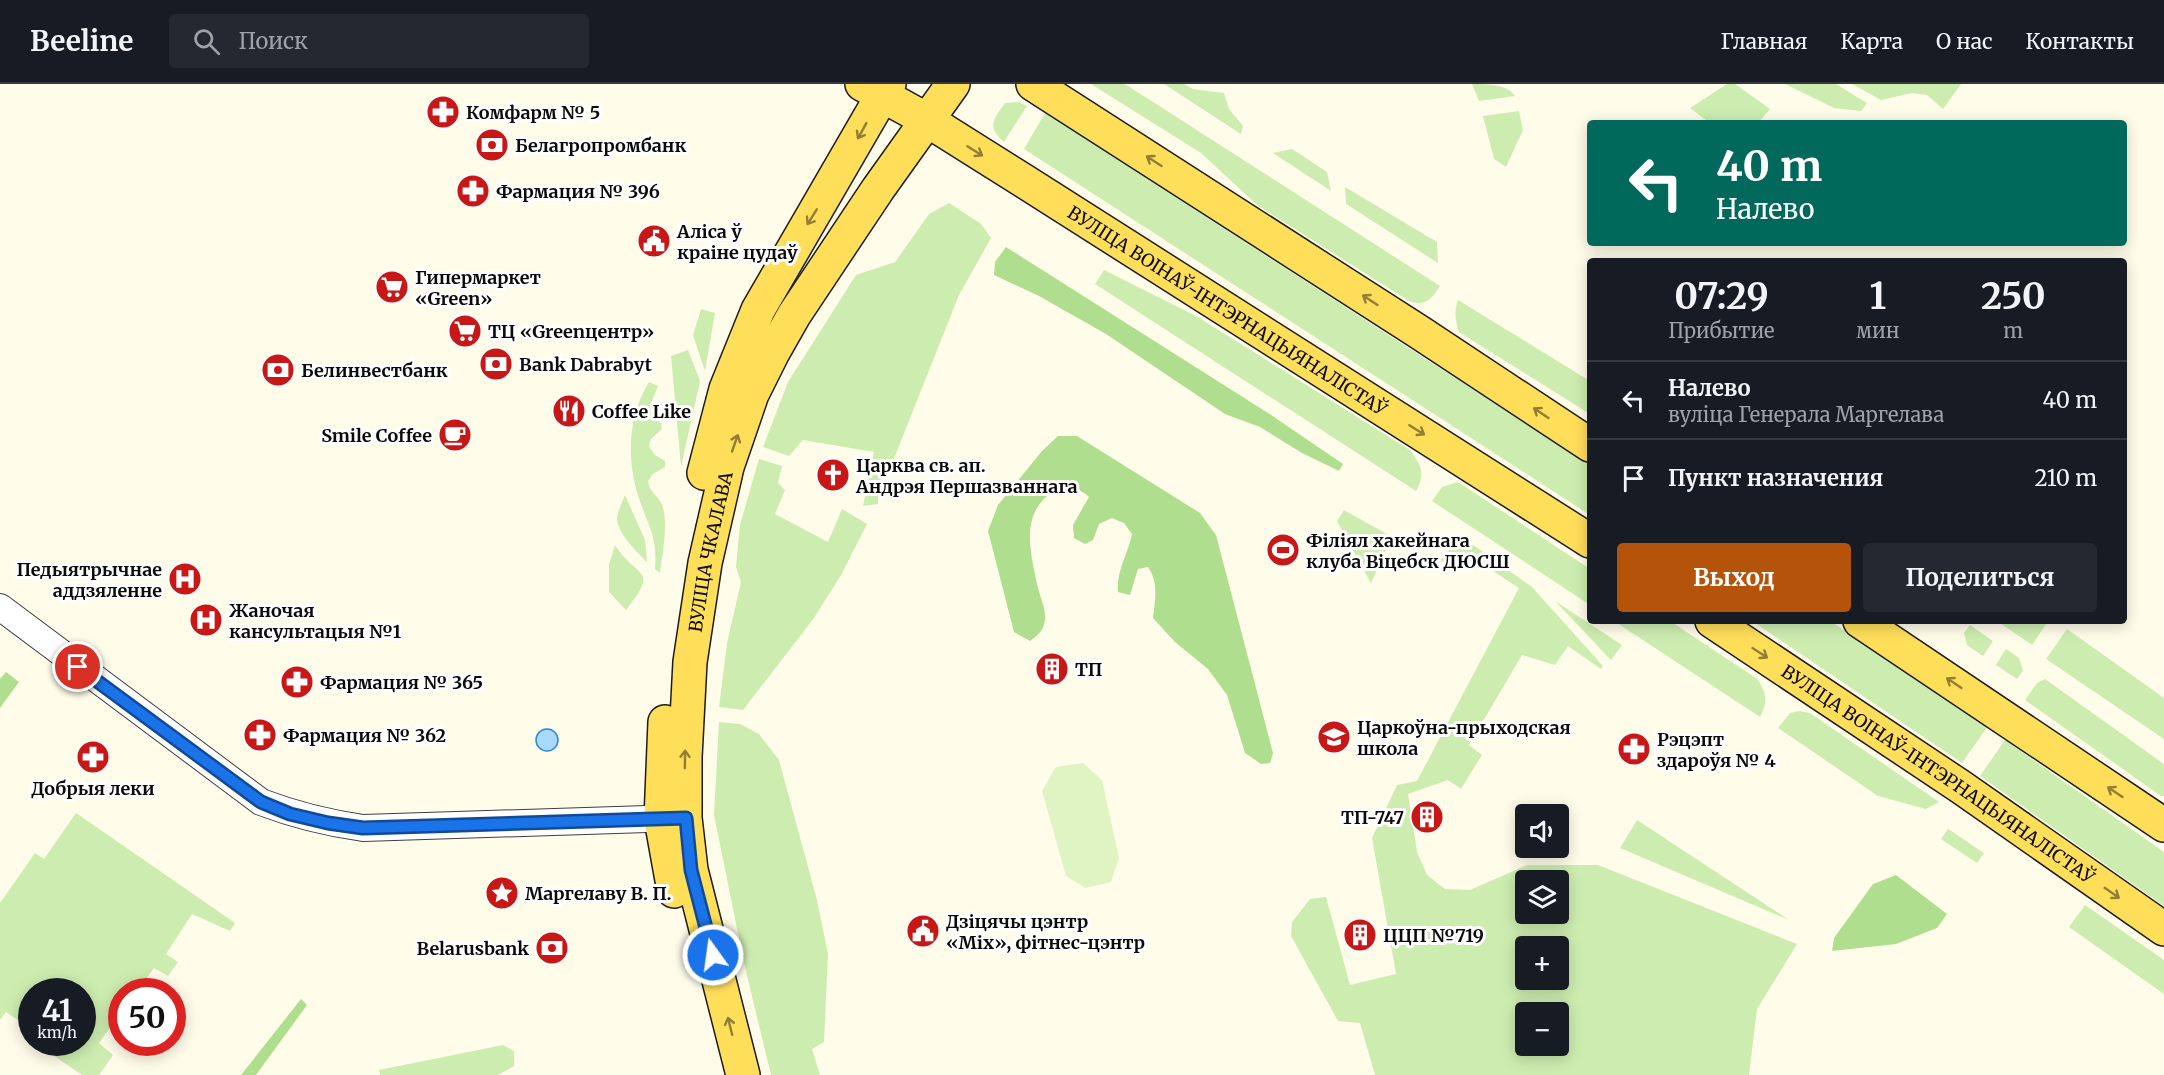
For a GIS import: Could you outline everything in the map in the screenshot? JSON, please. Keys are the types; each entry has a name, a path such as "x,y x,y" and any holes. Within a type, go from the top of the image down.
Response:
{"main road":[{"name":"ВУЛІЦА ЧКАЛАВА","path":"721,1075 669,874 673,818 685,757 690,662 705,563 727,467 752,394 794,315 953,84"},
{"path":"1033,84 1400,319 1587,443"},
{"name":"ВУЛІЦА ЧКАЛАВА","path":"743,1075 691,870 673,818 662,757 670,643 707,461 726,389 758,310 878,88"},
{"name":"ВУЛІЦА ВОІНАЎ-ІНТЭРНАЦЫЯНАЛІСТАЎ","path":"878,88 1587,540"},
{"name":"ВУЛІЦА ВОІНАЎ-ІНТЭРНАЦЫЯНАЛІСТАЎ","path":"1716,624 1961,787 2164,929"},
{"path":"1864,624 2164,825"}],"street":[{"path":"0,608 261,802 290,814 363,828 673,818"}],"green space":[{"path":"1091,84 1125,84 1440,286 1428,301 1415,303 1409,301 1257,205 1201,153"},
{"path":"1164,84 1184,84 1193,89 1224,93 1229,109 1243,126 1241,134"},
{"path":"1472,84 1502,87 1515,96 1479,101"},
{"path":"1727,84 1735,84 1770,109 1761,120 1706,120 1690,108"},
{"path":"1785,84 1836,84 1867,103 1861,111 1834,108"},
{"path":"1852,84 1961,84 1943,109 1927,95 1912,93 1881,100"},
{"path":"1018,102 1027,106 1004,142 993,128 994,119 1005,103"},
{"path":"1519,111 1523,130 1506,167 1494,159 1483,116"},
{"path":"1045,113 1587,463 1587,513 1024,149"},
{"path":"1292,149 1327,172 1331,191 1273,153"},
{"path":"1345,187 1437,242 1438,263 1346,204"},
{"path":"949,203 981,224 991,238 959,295 891,466 878,484 878,504 863,506 874,452 803,440 789,456 763,447 788,382 856,275 895,262 929,214"},
{"path":"1006,247 1268,413 1343,464 1339,471 1302,453 1260,427 1225,414 1106,334 1039,296 994,275 995,262"},
{"path":"1104,270 1196,316 1410,450 1421,469 1421,479 1416,491 1095,284"},
{"path":"1458,300 1587,379 1587,412 1459,332 1456,308"},
{"path":"701,309 715,313 705,371 693,335"},
{"path":"688,350 700,381 681,467 671,356"},
{"path":"649,382 658,386 651,411 661,423 662,429 651,439 649,446 655,455 665,461 665,467 653,474 648,481 664,512 660,573 655,569 653,537 637,491 631,459 632,427 641,396"},
{"path":"1058,436 1077,436 1200,513 1216,535 1273,753 1270,763 1261,764 1245,753 1227,695 1208,669 1175,642 1153,618 1155,585 1148,567 1138,569 1130,595 1118,592 1120,570 1132,534 1124,523 1112,518 1099,524 1093,540 1085,544 1074,538 1073,525 1089,497 1079,490 1071,487 1059,488 1046,497 1037,508 1032,519 1030,545 1045,611 1044,623 1040,632 1030,641 1014,632 988,531 998,505 1042,451"},
{"path":"759,459 782,466 778,483 785,490 775,514 828,542 842,509 867,524 841,575 814,618 743,710 719,707 727,643 741,582 736,567 740,525"},
{"path":"1458,482 1587,567 1587,603 1432,501 1442,487"},
{"path":"625,495 645,540 647,562 628,542 618,524 617,518"},
{"path":"1344,510 1392,537 1371,583 1337,521"},
{"path":"1469,542 1532,587 1603,666 1601,669 1568,646 1555,665 1522,655 1469,745 1482,755 1461,789 1448,780 1408,794 1417,852 1427,875 1445,889 1470,890 1515,870 1515,924 1569,924 1569,870 1516,870 1527,865 1598,865 1797,944 1757,1009 1749,1075 1375,1075 1360,1023 1338,1021 1291,936 1292,922 1310,899 1326,897 1350,985 1396,974 1372,838 1397,785 1417,781 1519,588 1462,551 1451,568 1440,560 1450,549"},
{"path":"615,545 642,574 642,586 626,610 609,592 609,564"},
{"path":"1555,601 1622,645 1611,660"},
{"path":"1619,624 1675,624 1756,678 1765,697 1760,717"},
{"path":"1756,624 1835,624 1988,726 1962,763"},
{"path":"2001,624 2046,624 2032,645"},
{"path":"1970,625 1993,641 1983,656 1967,645 1964,633"},
{"path":"2067,629 2164,698 2164,739 2046,659"},
{"path":"2006,649 2019,658 2023,671 2017,679 1996,665"},
{"path":"6,672 19,682 0,708 0,679"},
{"path":"2045,679 2164,764 2164,796 2025,700 2037,683"},
{"path":"1799,711 1810,713 1939,802 1926,809 1878,796 1778,728 1790,713"},
{"path":"719,722 740,724 759,734 779,760 817,900 828,954 824,1042 812,1049 820,1075 771,1075 744,963 714,815"},
{"path":"2005,740 2164,852 2164,906 1980,776"},
{"path":"1083,763 1102,780 1119,858 1111,882 1085,888 1066,876 1042,791 1056,767"},
{"path":"76,813 235,923 230,931 192,914 166,954 178,962 168,976 154,968 147,978 108,978 108,1030 99,1043 108,1051 108,1056 112,1056 99,1075 82,1075 54,1056 96,1056 96,978 18,978 18,1020 6,1012 0,1020 0,903 35,853 44,859"},
{"path":"1637,820 1789,920 1620,848"},
{"path":"1948,829 1984,853 1977,863 1941,839"},
{"path":"1896,875 1947,914 1937,928 1896,944 1832,951 1834,938 1873,884"},
{"path":"2085,905 2164,960 2164,994 2069,927"},
{"path":"301,999 307,1005 256,1075 241,1075"},
{"path":"503,1045 514,1051 514,1066 498,1075 380,1075 379,1070"}],"water":[{"path":"547,729 555,732 558,740 555,748 547,751 539,748 536,740 539,732"}],"place":[{"name":"Комфарм № 5","path":"443,112"},
{"name":"Белагропромбанк","path":"492,145"},
{"name":"Фармация № 396","path":"473,191"},
{"name":"Аліса ў краіне цудаў","path":"654,241"},
{"name":"Гипермаркет «Green»","path":"392,287"},
{"name":"ТЦ «Greenцентр»","path":"465,331"},
{"name":"Bank Dabrabyt","path":"496,364"},
{"name":"Белинвестбанк","path":"278,370"},
{"name":"Coffee Like","path":"569,411"},
{"name":"Smile Coffee","path":"455,435"},
{"name":"Царква св. ап. Андрэя Першазваннага","path":"833,475"},
{"name":"Філіял хакейнага клуба Віцебск ДЮСШ","path":"1283,550"},
{"name":"Педыятрычнае аддзяленне","path":"185,579"},
{"name":"Жаночая кансультацыя №1","path":"206,620"},
{"name":"ТП","path":"1052,669"},
{"name":"Фармация № 365","path":"297,682"},
{"name":"Фармация № 362","path":"260,735"},
{"name":"Царкоўна-прыходская школа","path":"1334,737"},
{"name":"Рэцэпт здароўя № 4","path":"1634,749"},
{"name":"Добрыя леки","path":"93,757"},
{"name":"ТП-747","path":"1427,817"},
{"name":"Маргелаву В. П.","path":"502,893"},
{"name":"Дзіцячы цэнтр «Mix», фітнес-цэнтр","path":"923,931"},
{"name":"ЦЦП №719","path":"1360,935"},
{"name":"Belarusbank","path":"552,948"}],"route":[{"path":"78,667 261,802 290,814 363,828 686,818 691,870 713,955"}]}
